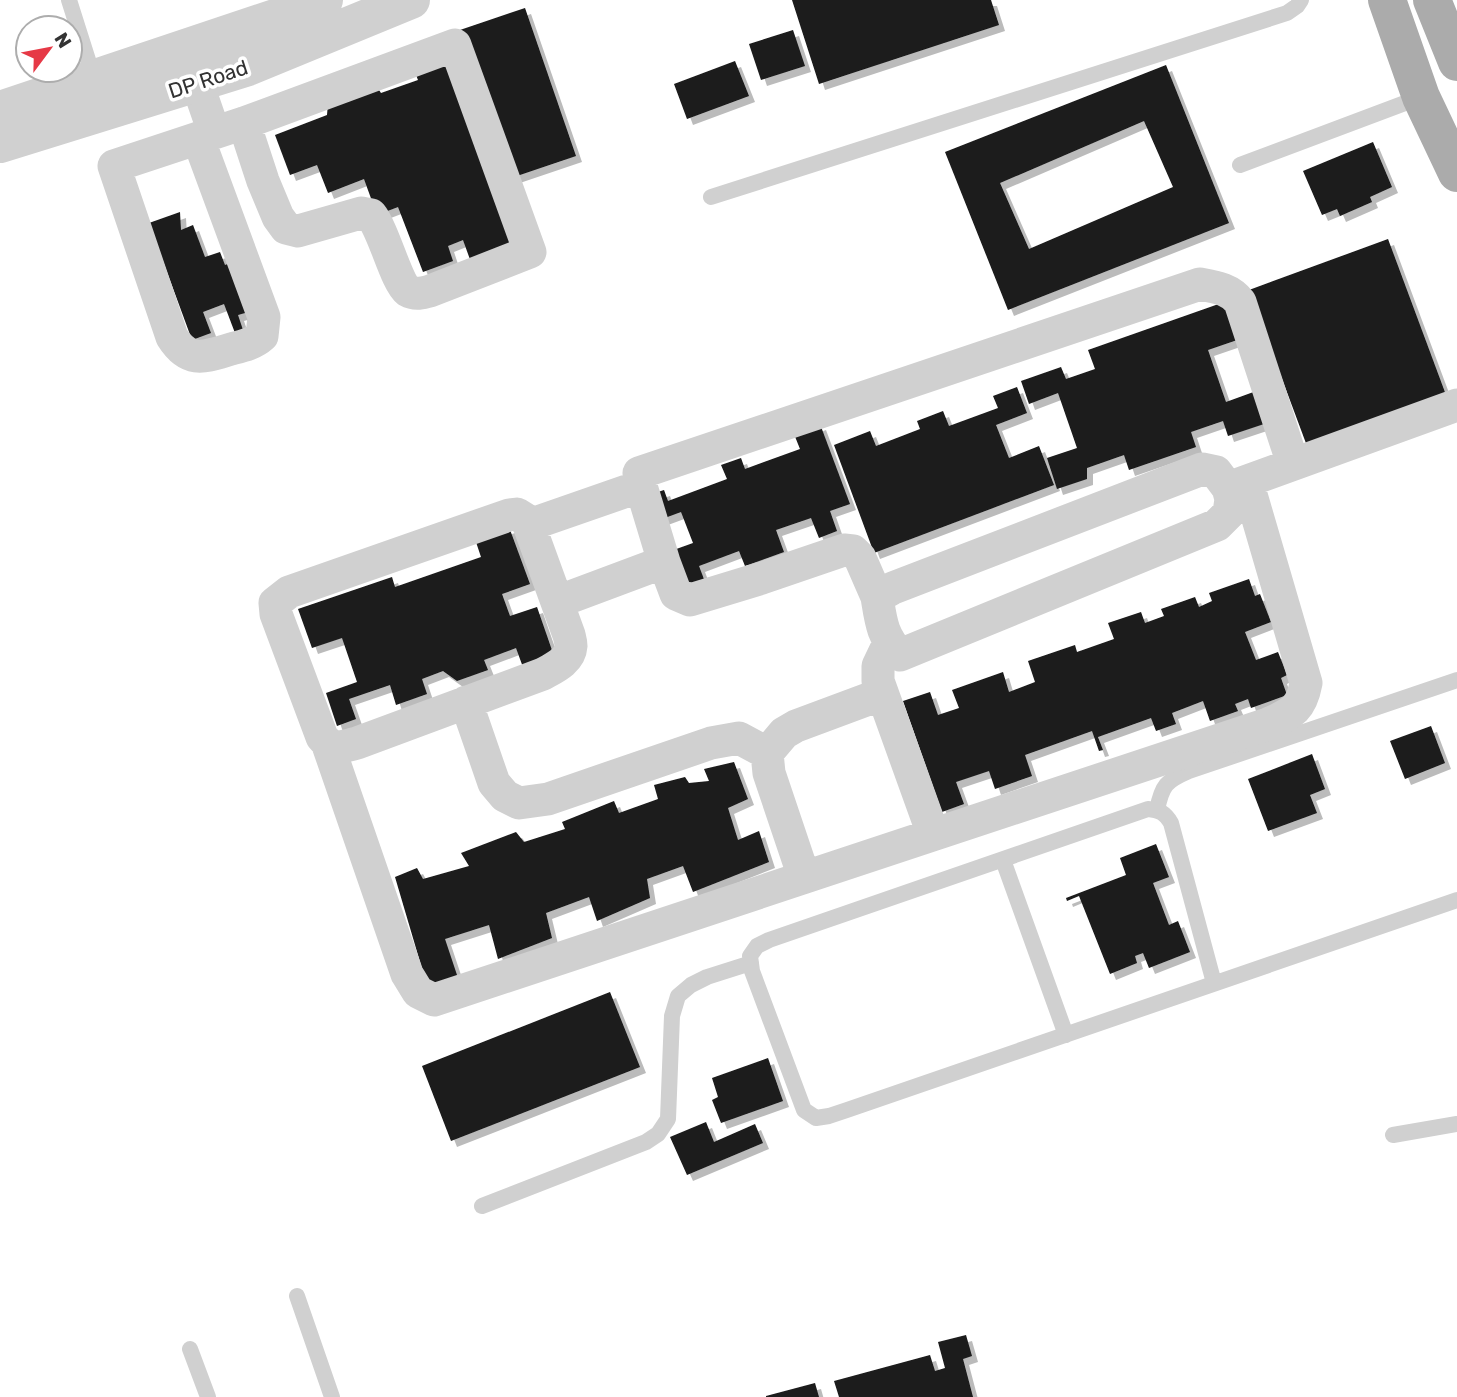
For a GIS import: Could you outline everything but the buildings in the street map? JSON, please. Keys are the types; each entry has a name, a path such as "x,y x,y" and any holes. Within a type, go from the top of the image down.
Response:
{"main road":[{"path":"1387,0 1417,86 1457,173"},
{"path":"1417,86 1456,60 1443,11"}],"street":[{"name":"DP Road","path":"0,110 324,0"},
{"name":"DP Road","path":"0,144 260,62 395,3"},
{"path":"197,83 219,131 265,327 262,336 254,342 205,357 180,349 172,337 114,166 219,131 455,45 530,252 430,291 409,292 402,284 381,231 371,215 361,213 298,231 286,228 278,217 263,181 219,131"},
{"path":"1293,464 1240,302 1233,293 1200,284 639,473 664,562 677,594 690,600 844,550 853,551 860,558 877,597 881,621 889,643 900,655 1217,525 1229,513 1237,484 1293,464 1457,405"},
{"path":"328,745 338,748 357,743 543,674 560,664 567,656 571,647 569,635 525,519 517,514 509,515 289,592 275,603 280,626 322,737 328,745 407,974 418,992 434,1000 1268,724 1290,713 1303,699 1306,683 1237,484 1216,472 1202,469 893,588 877,597"},
{"path":"529,526 641,486"},
{"path":"557,602 664,562"},
{"path":"889,643 878,666 878,681 933,834"},
{"path":"804,877 769,773 767,753 784,733 796,726 882,694"},
{"path":"466,702 494,783 505,796 519,803 548,799 711,743 740,738 767,753"}],"lane":[{"path":"69,0 94,79"},
{"path":"711,197 1287,13 1301,0"},
{"path":"1240,165 1417,86"},
{"path":"1157,810 1164,786 1172,778 1457,680"},
{"path":"1214,984 1171,823 1165,814 1148,809 769,940 757,946 750,956 752,971 804,1110 816,1118 829,1116 1066,1035 1214,984 1457,900"},
{"path":"1003,860 1066,1035"},
{"path":"482,1206 646,1142 658,1134 667,1119 672,1016 678,996 707,977 751,963"},
{"path":"1393,1135 1457,1124"},
{"path":"297,1296 332,1397"},
{"path":"190,1349 208,1397"}]}
